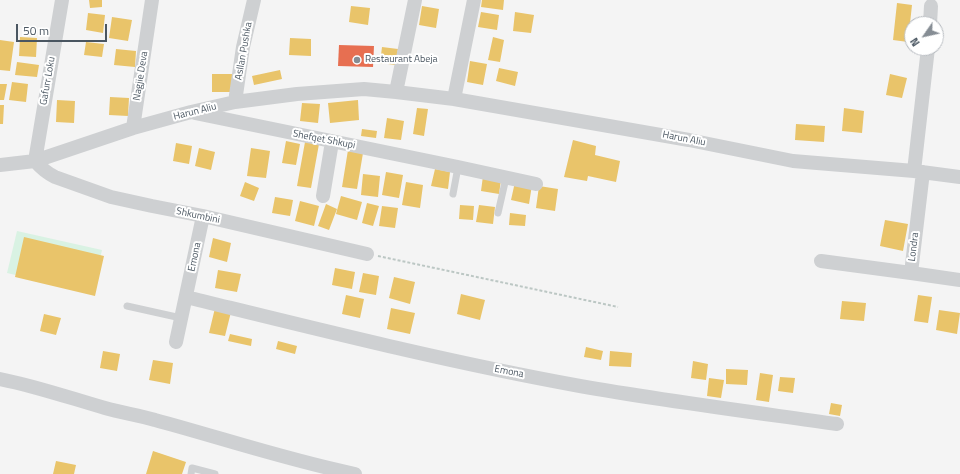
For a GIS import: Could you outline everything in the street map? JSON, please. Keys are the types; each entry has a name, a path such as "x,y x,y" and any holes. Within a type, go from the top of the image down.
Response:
{"street":[{"name":"Gafurr Loku","path":"35,161 62,0"},
{"name":"Nagjie Deva","path":"133,128 152,0"},
{"name":"Asllan Pushka","path":"235,102 243,47 254,0"},
{"path":"396,92 415,0"},
{"path":"454,99 474,0"},
{"path":"930,16 931,6"},
{"path":"918,172 927,56"},
{"name":"Harun Aliu","path":"0,164 35,161 133,128 235,102 297,94 364,89 454,99 689,140 793,160 960,177"},
{"name":"Shefqet Shkupi","path":"191,112 536,184"},
{"path":"323,196 332,142"},
{"name":"Shkumbini","path":"35,161 47,173 55,177 111,197 203,216 367,254"},
{"name":"Londra","path":"918,172 911,273 960,280"},
{"name":"Emona","path":"176,342 203,216"},
{"path":"821,261 911,273"},
{"name":"Emona","path":"186,298 382,345 580,386 837,424"},
{"path":"0,379 155,420 282,457 355,474"}],"lane":[{"path":"454,194 458,167"},
{"path":"498,214 506,178"},
{"path":"127,306 181,318"},
{"path":"191,474 192,468 215,474"}],"path":[{"path":"367,254 618,307"}],"green space":[{"path":"17,231 102,250 92,293 7,273"}],"building: Homes":[{"path":"89,0 102,0 102,7 90,8"},
{"path":"482,0 504,0 503,10 481,7"},
{"path":"897,3 912,5 911,16 904,16 904,41 893,40"},
{"path":"351,6 370,8 368,25 349,22"},
{"path":"422,6 439,9 436,28 419,25"},
{"path":"481,12 499,15 497,30 478,27"},
{"path":"515,12 534,15 531,33 513,31"},
{"path":"88,13 105,15 103,33 86,30"},
{"path":"112,17 132,20 128,41 109,38"},
{"path":"20,37 37,38 36,57 19,56"},
{"path":"493,37 504,40 500,62 488,60"},
{"path":"290,38 311,39 311,56 289,55"},
{"path":"0,40 14,42 10,71 0,70"},
{"path":"86,42 104,44 102,57 84,55"},
{"path":"382,47 398,49 396,65 380,63"},
{"path":"116,49 136,51 135,67 114,65"},
{"path":"470,61 487,64 483,85 467,82"},
{"path":"17,62 39,65 37,77 15,75"},
{"path":"499,68 518,72 515,86 496,81"},
{"path":"280,70 282,79 254,85 252,76"},
{"path":"212,74 232,74 232,92 212,92"},
{"path":"890,74 907,78 902,98 886,95"},
{"path":"12,82 28,84 26,102 9,100"},
{"path":"0,84 7,84 4,100 0,100"},
{"path":"110,97 129,98 128,116 109,115"},
{"path":"57,100 75,101 74,123 56,122"},
{"path":"358,100 359,120 330,123 328,103"},
{"path":"302,103 320,104 318,123 300,121"},
{"path":"0,105 4,105 3,124 0,124"},
{"path":"417,108 428,109 424,136 413,134"},
{"path":"844,108 864,111 862,133 842,131"},
{"path":"387,118 404,121 401,140 384,138"},
{"path":"796,124 825,126 824,142 795,140"},
{"path":"362,129 377,131 376,138 361,136"},
{"path":"573,140 596,146 595,155 620,161 616,182 588,176 587,181 564,177"},
{"path":"286,141 300,144 296,165 282,163"},
{"path":"305,142 319,144 311,188 297,186"},
{"path":"176,143 192,146 189,164 173,161"},
{"path":"199,148 215,152 211,170 195,166"},
{"path":"251,148 270,151 266,178 247,176"},
{"path":"348,150 363,153 357,189 342,187"},
{"path":"435,169 450,172 448,189 431,186"},
{"path":"386,172 403,175 399,198 382,195"},
{"path":"363,174 380,176 378,197 361,195"},
{"path":"483,176 501,180 499,194 481,191"},
{"path":"245,182 259,188 254,201 240,196"},
{"path":"406,182 423,185 420,208 402,205"},
{"path":"515,182 532,185 529,204 511,200"},
{"path":"539,186 558,189 555,211 536,208"},
{"path":"341,196 362,202 357,220 336,214"},
{"path":"275,197 293,200 290,216 272,213"},
{"path":"300,201 319,206 314,226 295,221"},
{"path":"367,203 379,206 373,226 362,223"},
{"path":"326,204 337,209 329,230 318,226"},
{"path":"460,205 474,206 473,220 459,219"},
{"path":"479,205 495,207 493,224 476,222"},
{"path":"382,206 398,208 395,228 379,226"},
{"path":"510,213 526,215 525,226 509,225"},
{"path":"885,220 908,224 903,251 880,246"},
{"path":"24,237 104,256 95,296 15,277"},
{"path":"213,238 231,243 227,262 209,257"},
{"path":"335,268 355,272 352,289 332,285"},
{"path":"218,270 241,274 237,292 215,288"},
{"path":"363,273 379,276 376,295 359,292"},
{"path":"394,277 415,282 410,304 389,298"},
{"path":"461,294 485,300 480,320 457,314"},
{"path":"346,295 364,299 360,318 342,314"},
{"path":"918,295 932,297 928,323 914,321"},
{"path":"842,301 866,303 864,321 840,319"},
{"path":"215,308 231,312 225,336 209,333"},
{"path":"391,308 415,313 410,334 387,329"},
{"path":"939,310 960,313 957,334 936,330"},
{"path":"44,314 61,318 56,335 40,331"},
{"path":"230,334 252,339 251,346 228,341"},
{"path":"278,341 297,346 295,354 276,349"},
{"path":"586,347 603,351 601,360 584,357"},
{"path":"103,351 120,354 117,371 100,368"},
{"path":"610,351 632,353 631,367 609,366"},
{"path":"153,360 173,363 170,384 149,380"},
{"path":"693,361 708,364 706,380 691,378"},
{"path":"726,369 748,370 747,385 726,384"},
{"path":"760,373 773,375 769,402 756,400"},
{"path":"780,377 795,378 793,393 778,391"},
{"path":"709,378 724,380 721,398 707,396"},
{"path":"831,403 842,405 840,416 829,414"},
{"path":"153,451 186,462 182,474 146,474"},
{"path":"56,461 76,465 74,474 53,474"}],"building: Shops":[{"path":"339,45 374,46 373,67 338,66"}],"place":[{"name":"Restaurant Abeja","path":"357,60"}]}
